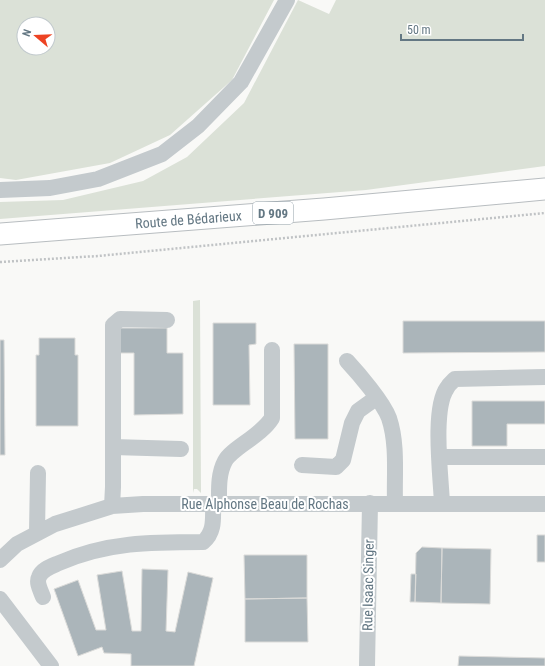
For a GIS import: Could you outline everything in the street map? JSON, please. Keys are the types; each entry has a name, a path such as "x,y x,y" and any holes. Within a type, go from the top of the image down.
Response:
{"main road":[{"name":"Route de Bédarieux","path":"0,234 324,209 545,189"}],"street":[{"path":"0,190 50,188 98,179 162,154 198,126 241,82 287,0"},
{"path":"112,506 113,325 120,319 167,320"},
{"path":"43,597 38,584 39,576 47,568 76,556 130,543 203,542 208,538 212,530 220,477 225,460 266,428 272,418 272,350"},
{"path":"347,361 363,378 388,417 394,443 394,504"},
{"path":"442,504 439,431 440,406 446,388 455,379 545,377"},
{"path":"302,465 336,467 343,460 352,423 358,411 376,398"},
{"path":"113,447 181,449"},
{"path":"440,457 545,457"},
{"path":"37,533 38,473"},
{"name":"Rue Isaac Singer","path":"367,666 370,503"},
{"name":"Rue Alphonse Beau de Rochas","path":"0,560 17,544 55,524 112,506 143,504 545,504"},
{"path":"0,599 50,666"}],"path":[{"path":"0,262 106,255 545,213"}],"shaded area":[{"path":"0,0 274,0 232,80 170,135 110,163 16,180 0,178"},
{"path":"298,0 329,14 336,0 545,0 545,166 366,190 0,219 0,202 63,200 143,181 187,157 244,103"},
{"path":"200,300 201,493 197,489 194,489 193,493 193,301"}],"building":[{"path":"403,321 545,321 545,352 403,353"},
{"path":"213,323 256,323 256,344 249,345 250,405 213,405"},
{"path":"117,328 167,328 167,353 183,353 183,414 134,415 134,353 118,353"},
{"path":"39,338 75,338 75,355 78,355 78,426 36,426 36,355 39,355"},
{"path":"0,340 4,340 5,455 0,455"},
{"path":"294,344 328,344 328,439 295,439"},
{"path":"472,401 545,401 545,424 507,424 507,446 472,446"},
{"path":"537,535 545,535 545,562 537,562"},
{"path":"422,547 442,548 441,603 415,602 416,553"},
{"path":"442,548 491,549 490,604 441,603"},
{"path":"244,555 307,555 307,598 245,599"},
{"path":"142,569 168,570 166,631 175,632 188,572 213,578 194,666 131,666 131,654 104,653 102,647 78,656 54,589 78,580 96,630 106,630 97,575 122,571 132,631 141,631"},
{"path":"411,574 416,574 415,602 410,602"},
{"path":"307,598 308,642 245,642 245,599"},
{"path":"459,656 545,658 545,666 458,666"}]}
